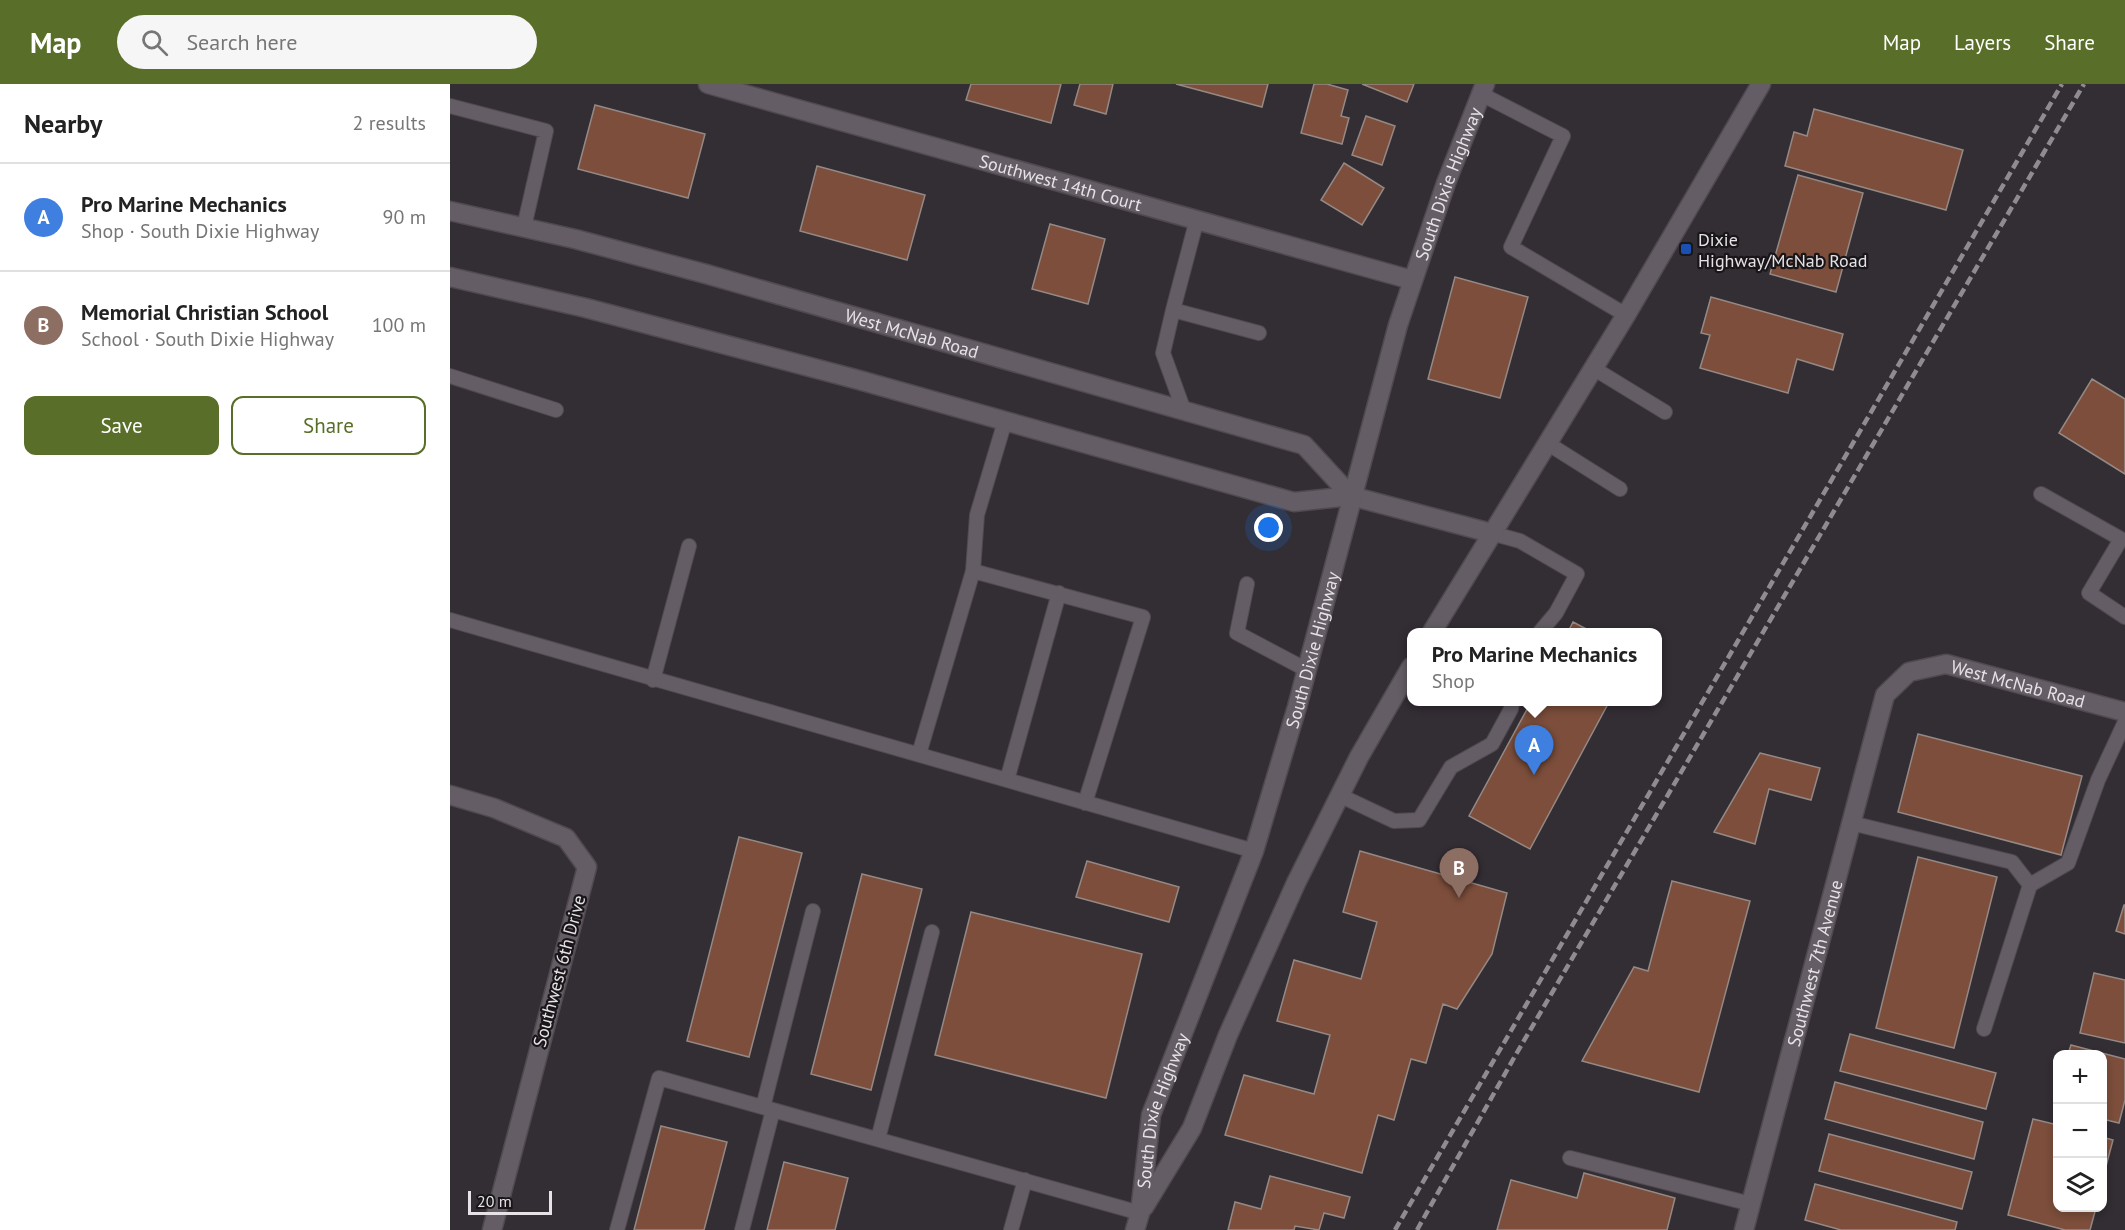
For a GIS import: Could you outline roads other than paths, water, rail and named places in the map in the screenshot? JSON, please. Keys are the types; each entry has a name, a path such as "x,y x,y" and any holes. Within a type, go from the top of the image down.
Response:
{"main road":[{"name":"Southwest 14th Court","path":"708,84 1412,280"},
{"path":"1435,628 1626,315 1761,84"},
{"name":"South Dixie Highway","path":"1137,1222 1151,1115 1254,851 1307,670 1351,496 1412,280 1446,183 1483,89"},
{"name":"West McNab Road","path":"450,211 524,227 706,274 1304,445 1351,496"},
{"path":"450,277 586,308 1294,502 1351,496 1491,533"},
{"name":"West McNab Road","path":"1885,695 1909,672 1946,664 2125,712"},
{"name":"South Dixie Highway","path":"1137,1222 1192,1128 1246,992 1339,795 1407,674"},
{"name":"Southwest 7th Avenue","path":"1744,1230 1885,695"},
{"name":"Southwest 6th Drive","path":"450,795 494,808 566,838 587,867 492,1230"}],"lane":[{"path":"1483,89 1563,136 1511,247 1626,315"},
{"path":"450,106 546,130 524,227"},
{"path":"1184,411 1163,353 1197,219"},
{"path":"1173,310 1259,333"},
{"path":"1593,368 1665,412"},
{"path":"450,375 556,410"},
{"path":"919,754 973,571 977,515 1005,421"},
{"path":"1547,443 1620,489"},
{"path":"2041,494 2121,539 2089,593 2125,617"},
{"path":"1491,533 1520,541 1577,574 1556,613 1544,628"},
{"path":"653,680 689,546"},
{"path":"973,571 1143,617 1085,803"},
{"path":"1247,584 1237,633 1307,670"},
{"path":"1006,780 1059,593"},
{"path":"450,620 1254,851"},
{"path":"1339,795 1395,821 1419,820 1451,767 1492,744 1511,706"},
{"path":"1984,1029 2030,885 2068,863 2098,780 2125,722"},
{"path":"1851,823 2012,862 2030,885"},
{"path":"742,1230 813,911"},
{"path":"878,1139 932,932"},
{"path":"617,1230 659,1078 1024,1180 1137,1222"},
{"path":"1570,1158 1751,1204"},
{"path":"1011,1230 1024,1180"}],"railway":[{"path":"1395,1230 2062,84"},
{"path":"1417,1230 1515,1056 2084,84"}],"place":[{"name":"Dixie Highway/McNab Road","path":"1686,249"},
{"name":"Pro Marine Mechanics","path":"1534,775"},
{"name":"Memorial Christian School","path":"1459,898"}]}
